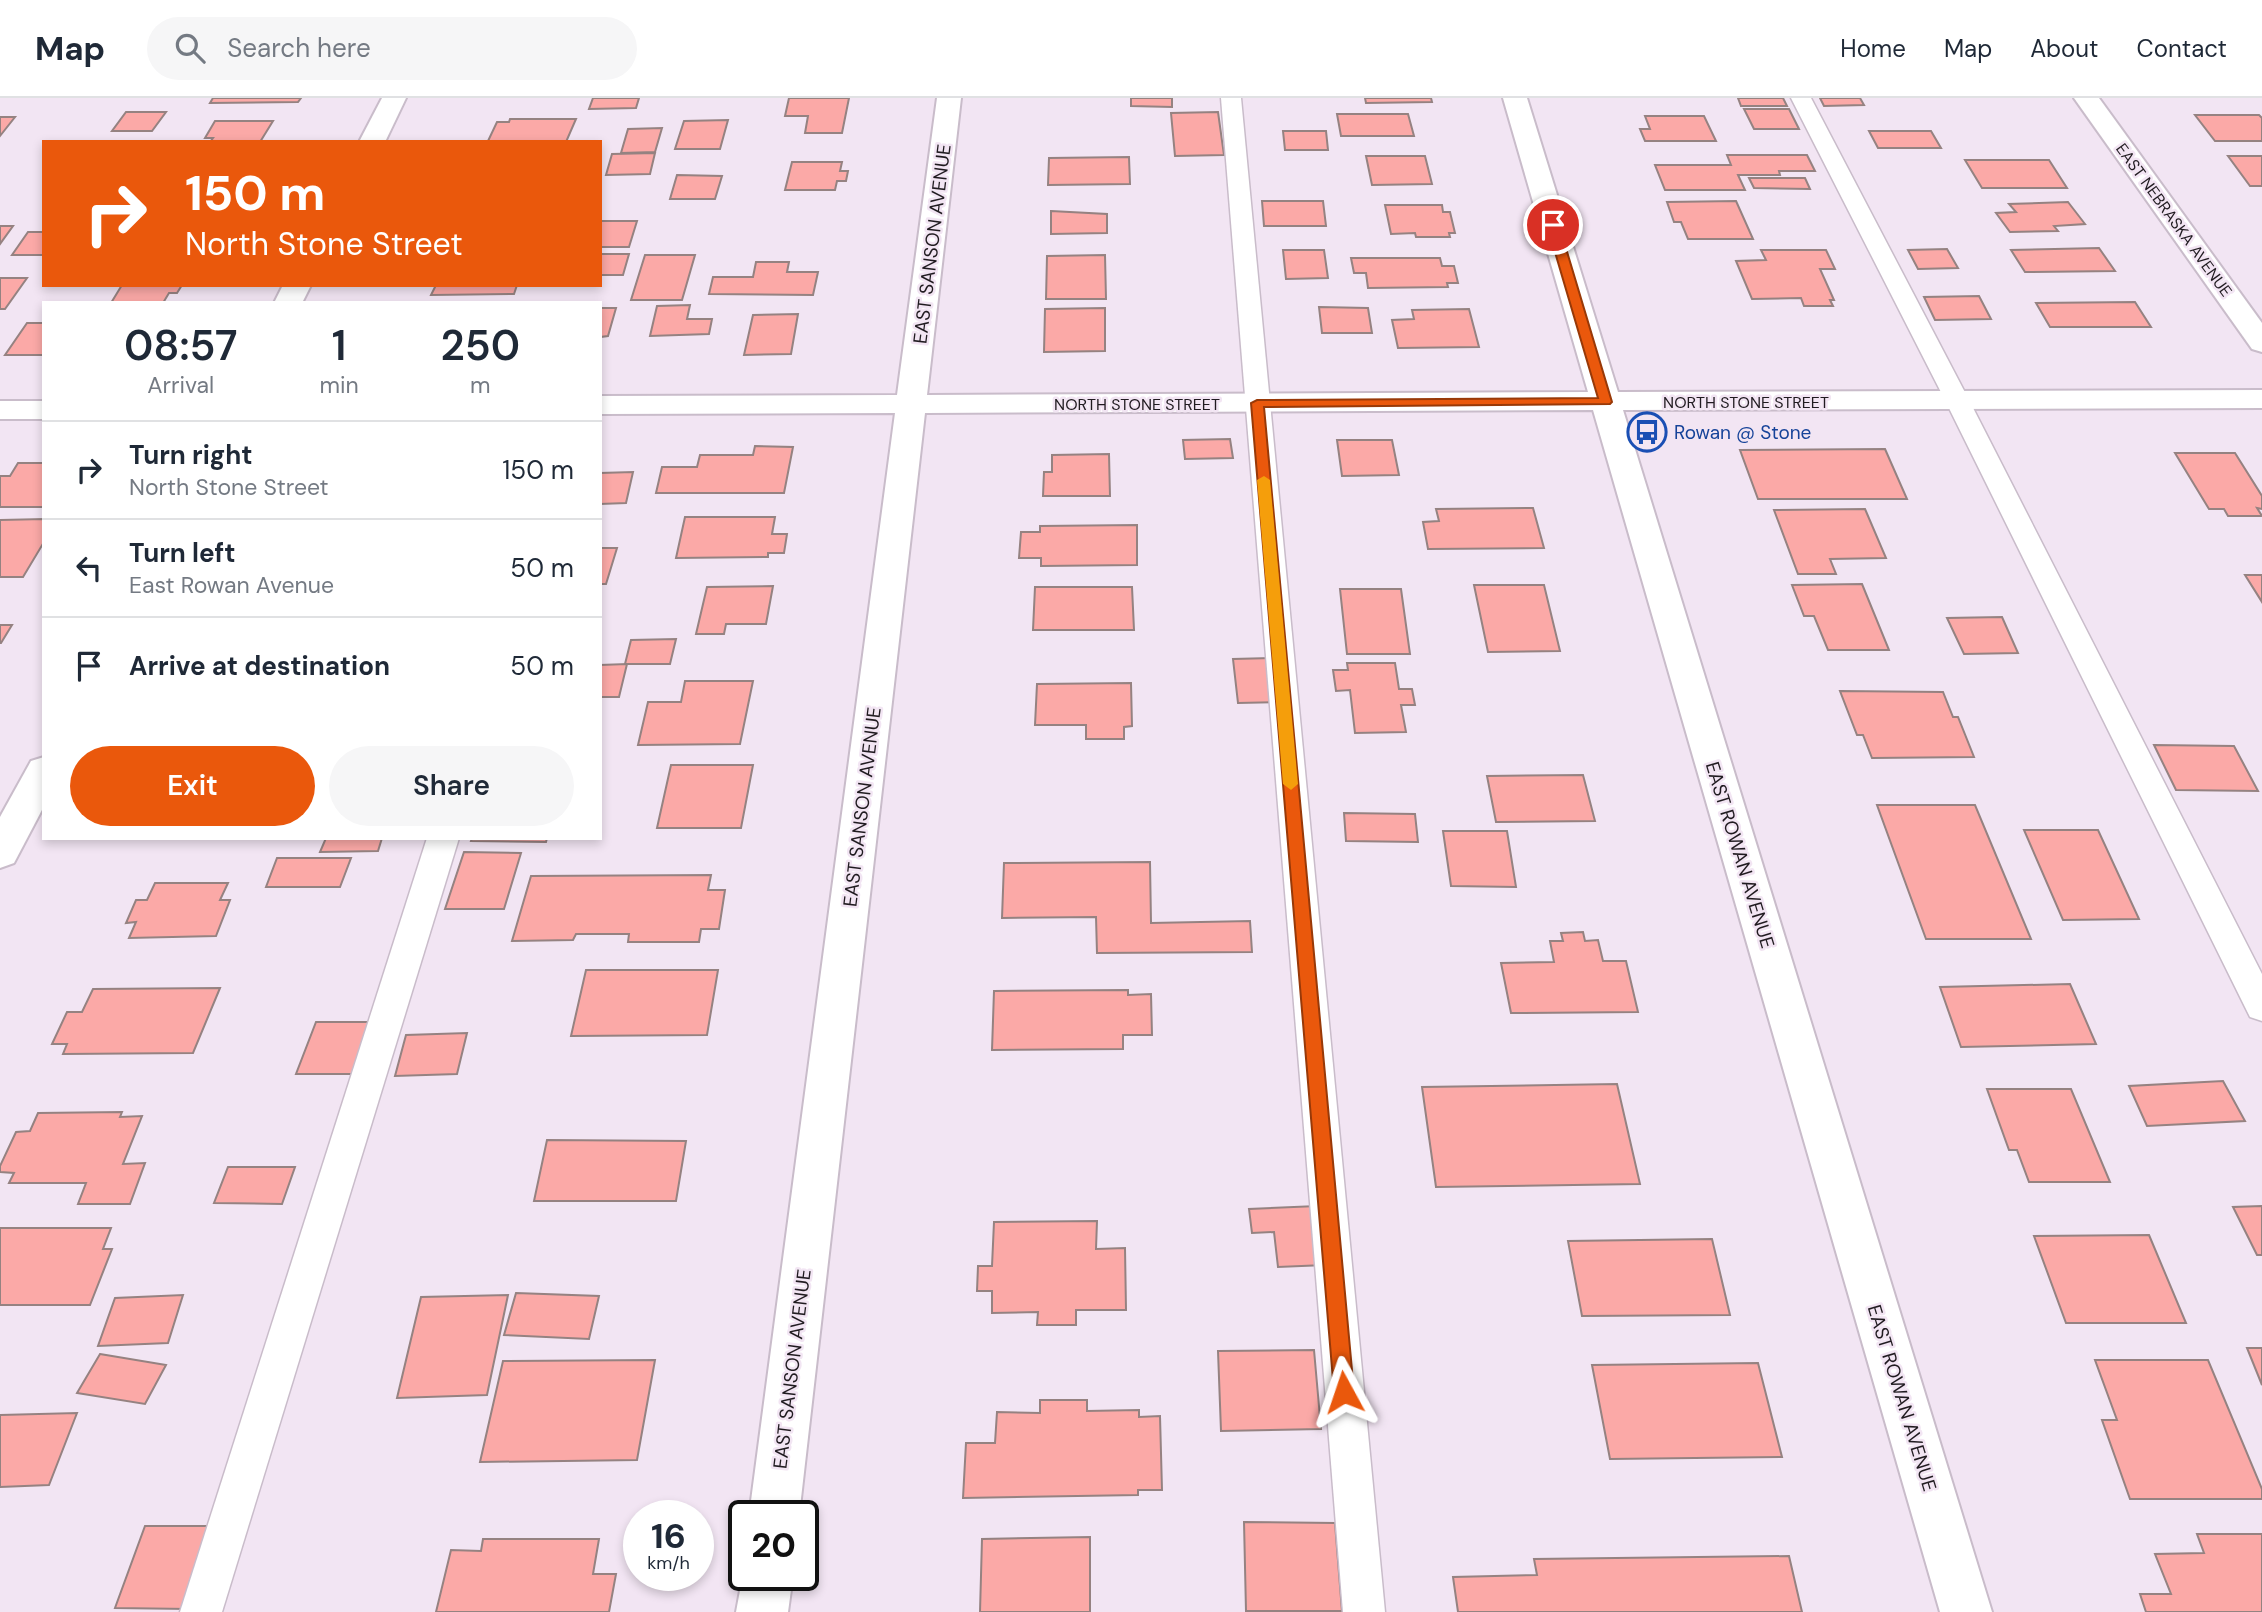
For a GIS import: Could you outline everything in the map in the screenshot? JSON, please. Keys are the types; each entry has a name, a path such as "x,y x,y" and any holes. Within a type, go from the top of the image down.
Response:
{"street":[{"path":"373,140 394,98"},
{"name":"EAST SANSON AVENUE","path":"776,1500 949,98"},
{"name":"EAST ROWAN AVENUE","path":"1516,98 1966,1612"},
{"name":"EAST NEBRASKA AVENUE","path":"2086,98 2262,342"},
{"name":"NORTH STONE STREET","path":"602,405 2262,399"},
{"path":"0,410 42,410"},
{"path":"0,853 42,774"},
{"path":"762,1612 764,1591"}],"lane":[{"path":"1231,98 1364,1612"},
{"path":"1801,98 1958,402 2262,1007"},
{"path":"201,1612 442,840"}],"building":[{"path":"213,98 301,98 298,102 210,103"},
{"path":"593,98 639,98 636,108 589,109"},
{"path":"789,98 849,98 842,133 805,133 808,116 785,116"},
{"path":"1131,98 1172,98 1172,107 1131,106"},
{"path":"1365,98 1431,98 1432,102 1366,103"},
{"path":"1738,98 1783,98 1787,106 1741,106"},
{"path":"1820,98 1860,98 1864,105 1824,106"},
{"path":"1744,109 1789,109 1799,129 1754,129"},
{"path":"126,112 166,112 152,131 112,131"},
{"path":"1218,112 1224,155 1175,156 1171,113"},
{"path":"1337,114 1408,114 1414,136 1341,136"},
{"path":"2195,115 2259,115 2262,118 2262,141 2215,141"},
{"path":"1645,116 1704,116 1716,141 1645,141 1640,129 1650,129"},
{"path":"0,117 15,117 0,136"},
{"path":"510,119 576,119 567,140 488,140 497,122 509,122"},
{"path":"728,120 720,149 675,149 684,121"},
{"path":"215,121 273,121 261,140 205,138"},
{"path":"662,128 655,152 621,153 628,129"},
{"path":"1283,131 1326,131 1328,150 1285,150"},
{"path":"1869,131 1931,131 1941,148 1878,148"},
{"path":"655,153 650,174 606,175 612,154"},
{"path":"1727,155 1807,155 1815,171 1779,171 1780,175 1738,175 1745,190 1665,190 1655,165 1731,165"},
{"path":"1366,156 1425,156 1432,184 1372,185"},
{"path":"2228,156 2262,156 2262,186 2250,186"},
{"path":"1129,157 1130,184 1048,185 1049,158"},
{"path":"1965,160 2049,160 2067,188 1982,188"},
{"path":"792,162 842,162 840,171 848,171 846,181 837,181 835,190 785,190"},
{"path":"677,175 722,176 715,199 670,199"},
{"path":"1749,178 1805,178 1810,189 1754,188"},
{"path":"1262,201 1323,201 1326,226 1264,226"},
{"path":"1736,201 1753,239 1688,239 1681,222 1674,222 1667,202"},
{"path":"2068,202 2085,224 2054,226 2058,231 2010,232 1996,213 2016,212 2009,204"},
{"path":"1385,205 1442,205 1443,212 1450,212 1455,233 1449,233 1450,237 1416,237 1415,233 1391,234"},
{"path":"1051,211 1107,214 1107,233 1051,234"},
{"path":"602,221 637,221 629,247 602,247"},
{"path":"0,226 13,226 0,244"},
{"path":"28,232 42,232 42,255 12,255"},
{"path":"2099,248 2115,271 2025,272 2011,250"},
{"path":"1947,249 1958,268 1918,269 1908,250"},
{"path":"1283,250 1324,250 1328,278 1286,279"},
{"path":"1761,250 1826,250 1835,269 1820,269 1834,300 1830,300 1833,306 1804,306 1801,298 1752,299 1736,261 1766,260"},
{"path":"602,254 629,254 623,275 602,275"},
{"path":"645,255 695,255 682,300 631,300"},
{"path":"1105,255 1106,299 1046,299 1047,256"},
{"path":"1351,258 1440,258 1442,266 1454,266 1458,283 1447,283 1448,287 1368,288 1366,273 1354,273"},
{"path":"756,262 789,262 787,272 818,272 813,295 709,294 713,277 753,277"},
{"path":"0,278 27,278 5,309 0,309"},
{"path":"121,287 181,287 177,293 169,293 164,301 112,301"},
{"path":"435,287 516,287 514,294 431,295"},
{"path":"1979,296 1991,319 1935,320 1924,297"},
{"path":"2135,302 2151,327 2050,327 2036,303"},
{"path":"690,305 687,319 712,319 709,334 650,336 657,306"},
{"path":"1319,307 1368,308 1372,333 1322,333"},
{"path":"602,308 616,308 608,336 602,337"},
{"path":"1105,308 1105,351 1044,352 1045,309"},
{"path":"1469,309 1479,347 1398,348 1392,320 1414,319 1412,310"},
{"path":"798,314 791,354 744,355 753,315"},
{"path":"27,323 42,323 42,355 5,355"},
{"path":"1230,439 1233,458 1185,459 1183,440"},
{"path":"1337,440 1392,440 1399,475 1342,476"},
{"path":"755,446 793,447 784,493 656,493 662,467 697,467 700,455 753,455"},
{"path":"1885,449 1907,499 1758,499 1740,450"},
{"path":"2175,453 2235,453 2262,496 2262,509 2257,508 2262,516 2228,516 2224,509 2209,509"},
{"path":"1109,454 1110,496 1043,496 1044,472 1052,472 1052,455"},
{"path":"18,463 42,463 42,507 0,507 0,476 10,476"},
{"path":"633,472 626,503 602,504 602,473"},
{"path":"1533,508 1544,548 1428,549 1423,522 1439,521 1436,509"},
{"path":"1865,509 1886,558 1830,559 1836,574 1798,574 1774,510"},
{"path":"685,517 775,517 772,534 787,534 784,553 768,553 768,557 676,558"},
{"path":"42,519 42,545 23,577 0,577 0,520"},
{"path":"1137,525 1137,565 1041,566 1041,558 1019,558 1021,532 1040,532 1040,526"},
{"path":"602,548 617,548 606,584 602,584"},
{"path":"2245,575 2262,575 2262,602"},
{"path":"1862,584 1889,650 1828,650 1814,616 1804,616 1792,585"},
{"path":"1474,585 1544,585 1560,651 1488,652"},
{"path":"773,586 766,624 726,624 724,634 696,634 707,587"},
{"path":"1035,587 1132,587 1134,630 1033,630"},
{"path":"1340,589 1401,589 1410,654 1347,654"},
{"path":"2002,617 2018,653 1964,654 1947,618"},
{"path":"0,625 12,625 1,643 0,643"},
{"path":"676,639 670,664 625,664 631,640"},
{"path":"1274,658 1279,702 1238,703 1233,659"},
{"path":"1347,663 1395,663 1399,689 1412,689 1415,705 1401,705 1406,732 1355,733 1350,690 1336,691 1333,670 1348,670"},
{"path":"627,664 619,697 602,697 602,665"},
{"path":"685,681 753,681 740,744 638,745 648,702 681,702"},
{"path":"1131,683 1132,726 1124,727 1124,739 1086,739 1086,725 1035,725 1037,684"},
{"path":"1840,691 1943,692 1953,717 1958,717 1974,757 1872,758 1863,735 1857,735"},
{"path":"2154,745 2234,746 2258,791 2176,790"},
{"path":"671,765 753,765 741,828 657,828"},
{"path":"1583,775 1595,821 1496,822 1487,776"},
{"path":"1877,805 1975,805 2031,939 1926,939"},
{"path":"1344,813 1415,814 1418,842 1346,841"},
{"path":"2024,830 2098,830 2139,919 2063,920"},
{"path":"1443,831 1507,831 1516,887 1451,886"},
{"path":"325,840 381,840 378,851 320,852"},
{"path":"471,840 546,840 546,842"},
{"path":"464,852 521,853 504,909 445,909"},
{"path":"277,858 351,858 340,887 266,887"},
{"path":"1150,862 1151,923 1250,921 1252,952 1097,953 1096,917 1002,918 1004,863"},
{"path":"711,875 708,890 725,890 719,929 701,929 699,942 628,942 629,934 576,934 573,940 512,941 531,876"},
{"path":"155,883 228,883 220,900 230,900 216,936 129,938 136,922 126,923 136,900 147,900"},
{"path":"1583,932 1585,941 1598,940 1603,961 1626,961 1638,1012 1511,1013 1501,963 1554,962 1550,941 1563,941 1561,933"},
{"path":"586,970 718,970 707,1035 571,1036"},
{"path":"2070,984 2096,1044 1961,1047 1940,987"},
{"path":"220,988 193,1053 63,1054 67,1044 52,1044 67,1012 82,1012 93,989"},
{"path":"1128,990 1128,995 1151,994 1152,1035 1123,1035 1123,1049 992,1050 994,991"},
{"path":"316,1022 379,1022 361,1074 296,1074"},
{"path":"467,1033 457,1074 395,1076 406,1035"},
{"path":"2223,1081 2245,1121 2147,1126 2129,1086"},
{"path":"1617,1084 1640,1184 1436,1187 1422,1087"},
{"path":"1987,1089 2071,1089 2110,1182 2029,1182 2017,1150 2009,1150"},
{"path":"122,1112 120,1117 142,1116 123,1164 145,1163 130,1204 78,1204 86,1183 9,1183 14,1173 0,1172 0,1166 16,1132 30,1131 38,1113"},
{"path":"547,1140 686,1141 676,1201 534,1201"},
{"path":"228,1167 295,1167 282,1204 214,1203"},
{"path":"1317,1206 1325,1265 1278,1267 1274,1232 1252,1233 1249,1209"},
{"path":"2262,1206 2262,1255 2257,1255 2233,1207"},
{"path":"1097,1221 1096,1249 1125,1248 1126,1310 1076,1310 1076,1325 1037,1325 1038,1312 992,1313 992,1291 977,1291 978,1266 992,1266 994,1222"},
{"path":"0,1228 111,1228 103,1249 112,1249 90,1305 0,1305"},
{"path":"2149,1235 2186,1323 2066,1323 2034,1236"},
{"path":"1712,1239 1730,1315 1582,1316 1568,1241"},
{"path":"516,1293 599,1296 589,1339 504,1335"},
{"path":"183,1295 168,1343 98,1346 115,1298"},
{"path":"508,1295 487,1395 397,1398 421,1297"},
{"path":"2247,1348 2262,1348 2262,1385"},
{"path":"1314,1350 1321,1429 1221,1431 1218,1351"},
{"path":"100,1354 166,1365 145,1404 77,1393"},
{"path":"655,1360 637,1460 480,1462 503,1361"},
{"path":"2095,1360 2208,1360 2262,1489 2262,1499 2130,1499 2102,1420 2117,1420"},
{"path":"1758,1363 1782,1457 1610,1459 1592,1365"},
{"path":"1040,1400 1087,1400 1087,1411 1139,1410 1139,1417 1160,1416 1162,1490 1138,1490 1138,1495 963,1498 966,1443 995,1443 997,1412 1040,1413"},
{"path":"77,1413 49,1485 0,1487 0,1415"},
{"path":"1244,1522 1335,1523 1342,1611 1246,1611"},
{"path":"145,1526 217,1526 189,1609 115,1608"},
{"path":"2197,1534 2262,1534 2262,1612 2146,1612 2140,1594 2171,1594 2155,1554 2204,1553"},
{"path":"1090,1537 1090,1612 980,1612 982,1539"},
{"path":"483,1539 599,1539 593,1574 616,1574 609,1612 436,1612 451,1550 481,1551"},
{"path":"1789,1556 1802,1612 1458,1612 1453,1577 1537,1575 1534,1559"}],"slow traffic":[{"path":"1264,480 1291,784"}],"place":[{"name":"Rowan @ Stone","path":"1647,432"}],"route":[{"path":"1344,1392 1257,403 1605,402 1553,225"}]}
